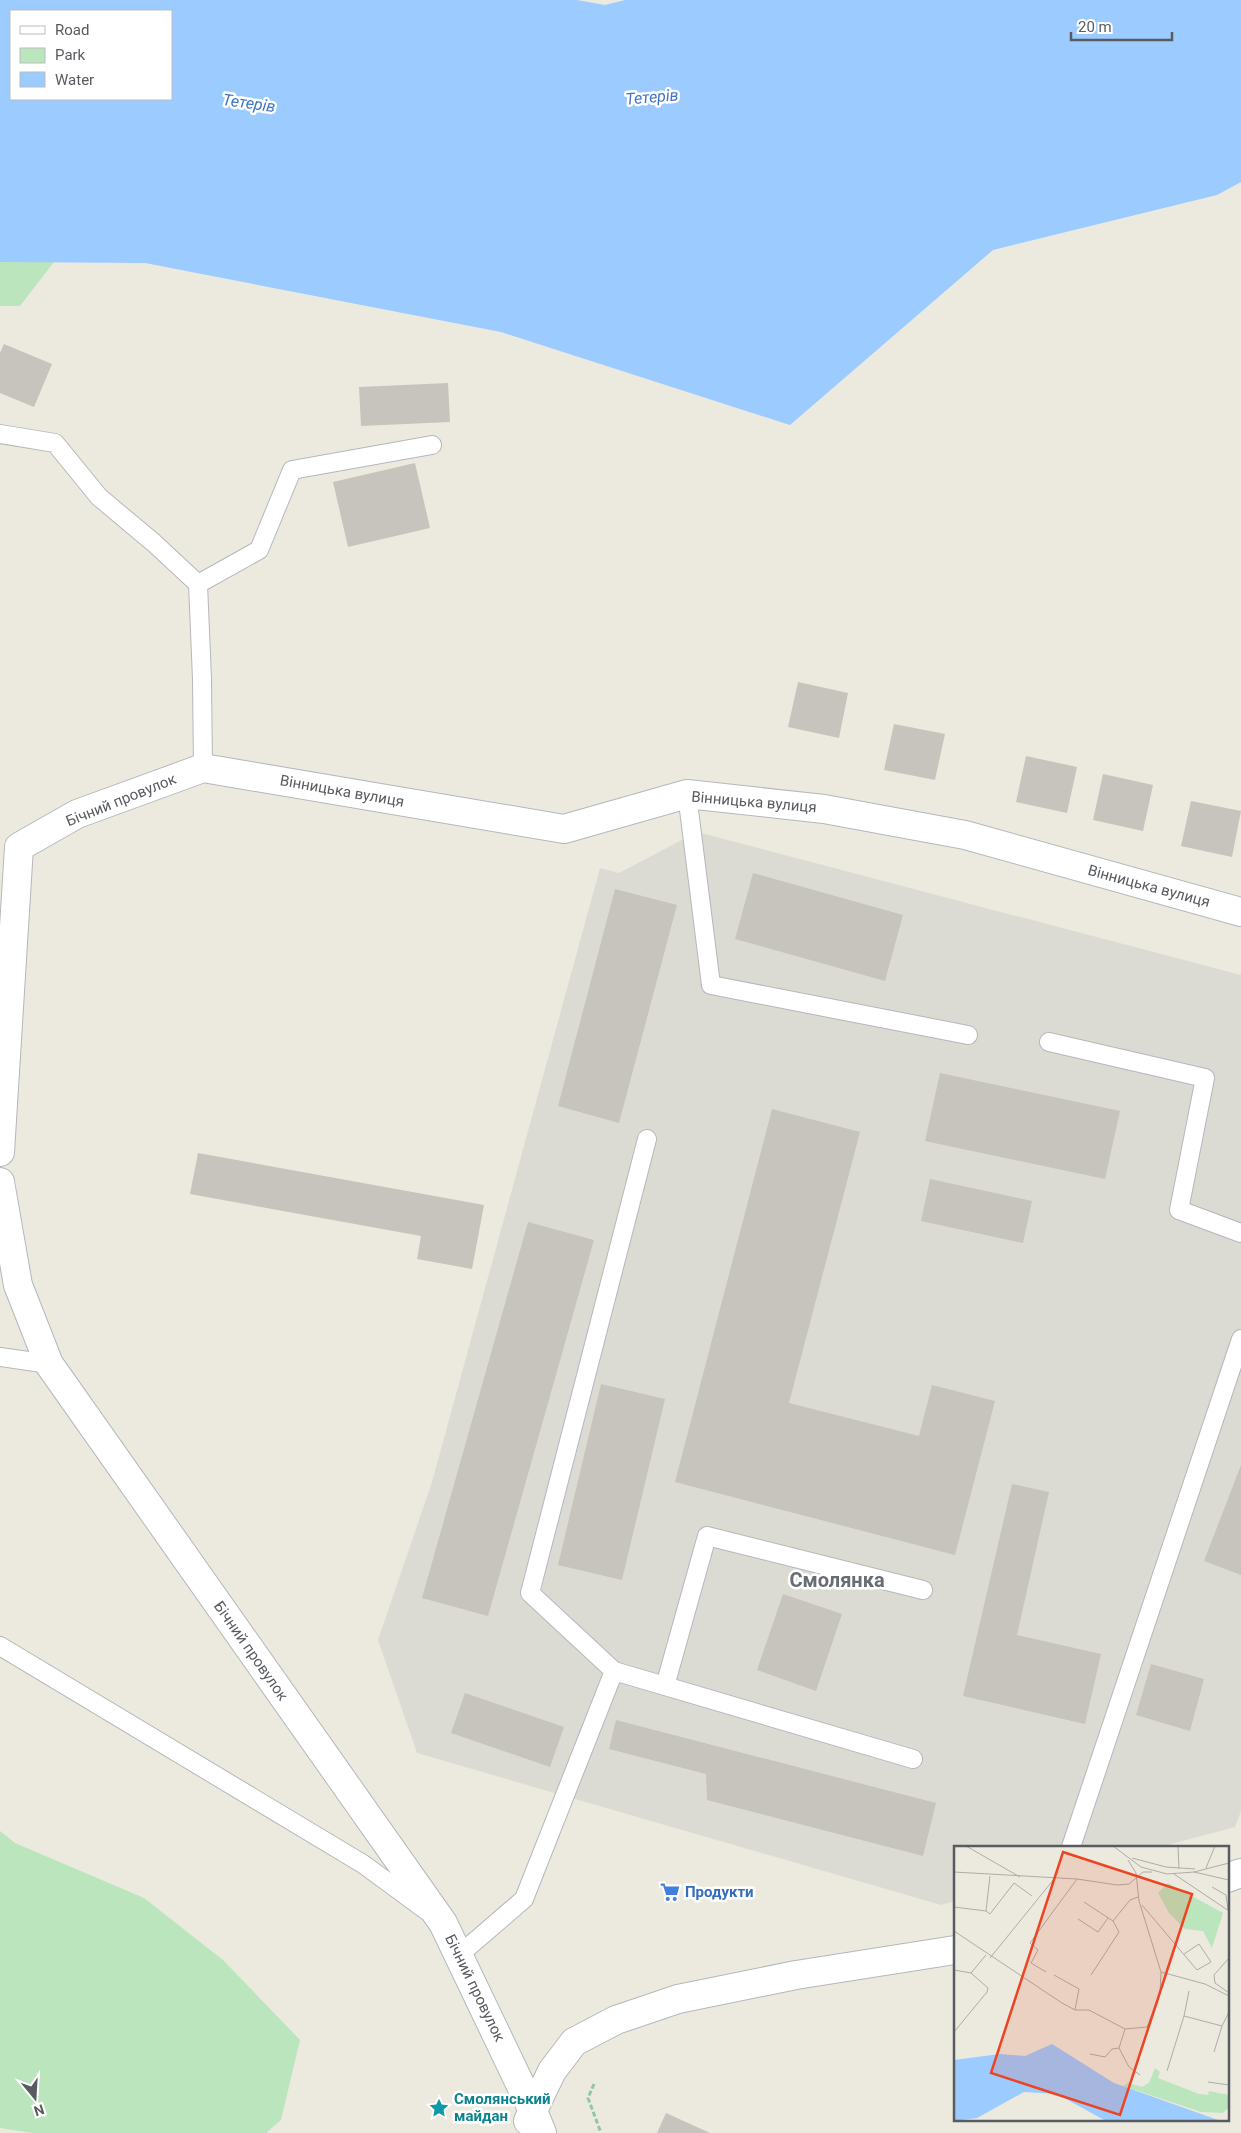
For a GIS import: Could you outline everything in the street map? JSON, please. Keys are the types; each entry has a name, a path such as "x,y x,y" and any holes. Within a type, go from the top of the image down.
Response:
{"street":[{"name":"Вінницька вулиця","path":"203,768 564,829 688,794 824,808 965,835 1241,912"},
{"name":"Бічний провулок","path":"0,1152 19,847 77,814 203,768"},
{"name":"Бічний провулок","path":"0,1182 18,1286 49,1364 443,1923 459,1955 532,2128"},
{"path":"1228,1878 1241,1873"},
{"path":"532,2128 552,2071 574,2042 616,2020 678,1999 796,1975 954,1950"}],"lane":[{"path":"0,434 55,443 99,497 154,543 198,584 203,768"},
{"path":"198,584 259,550 292,470 432,445"},
{"path":"688,794 711,985 968,1035"},
{"path":"1049,1042 1205,1078 1178,1210 1241,1233"},
{"path":"647,1139 530,1592 614,1671 913,1759"},
{"path":"1071,1846 1241,1339"},
{"path":"0,1357 49,1364"},
{"path":"665,1686 707,1536 923,1590"},
{"path":"0,1646 363,1864 443,1923"},
{"path":"459,1955 524,1899 614,1671"}],"path":[{"path":"594,2084 588,2098 600,2133"}],"shaded area":[{"path":"697,832 1241,975 1241,1811 1235,1827 1164,1846 954,1846 954,1901 941,1905 417,1753 378,1640 432,1482 600,868 619,873"}],"green space":[{"path":"0,262 54,262 20,306 0,306"},
{"path":"0,1831 15,1843 144,1898 223,1960 300,2040 281,2120 266,2133 33,2133 0,2128"}],"water":[{"name":"Тетерів","path":"0,0 577,0 605,5 625,0 1241,0 1241,182 1217,195 993,250 790,425 501,332 145,263 0,262"}],"building":[{"path":"4,344 52,364 34,407 0,393 0,353"},
{"path":"448,383 450,422 361,426 359,387"},
{"path":"415,463 430,528 348,547 333,482"},
{"path":"798,682 848,693 839,738 788,727"},
{"path":"894,724 945,734 935,780 884,770"},
{"path":"1026,756 1077,767 1067,813 1016,802"},
{"path":"1103,774 1153,785 1143,831 1093,820"},
{"path":"1191,801 1241,811 1232,857 1181,846"},
{"path":"753,873 903,915 885,981 735,939"},
{"path":"615,889 677,905 619,1123 558,1106"},
{"path":"940,1073 1120,1111 1105,1179 925,1141"},
{"path":"772,1109 860,1132 789,1403 919,1436 932,1385 995,1401 955,1555 675,1482"},
{"path":"198,1153 484,1205 472,1269 417,1259 421,1236 190,1194"},
{"path":"930,1179 1032,1201 1023,1243 921,1221"},
{"path":"528,1222 594,1240 488,1616 422,1598"},
{"path":"601,1384 665,1399 622,1580 558,1565"},
{"path":"1241,1465 1241,1575 1204,1561"},
{"path":"1012,1484 1049,1492 1017,1635 1101,1654 1085,1724 963,1696"},
{"path":"783,1594 842,1614 816,1691 757,1670"},
{"path":"1151,1664 1204,1679 1190,1731 1136,1715"},
{"path":"465,1693 564,1727 550,1767 451,1733"},
{"path":"616,1720 936,1803 923,1856 707,1800 706,1774 609,1749"},
{"path":"666,2113 710,2133 657,2133"}],"place":[{"name":"Продукти","path":"670,1892"},
{"name":"Смолянський майдан","path":"439,2108"}],"district":[{"name":"Смолянка","path":"837,1580"}]}
